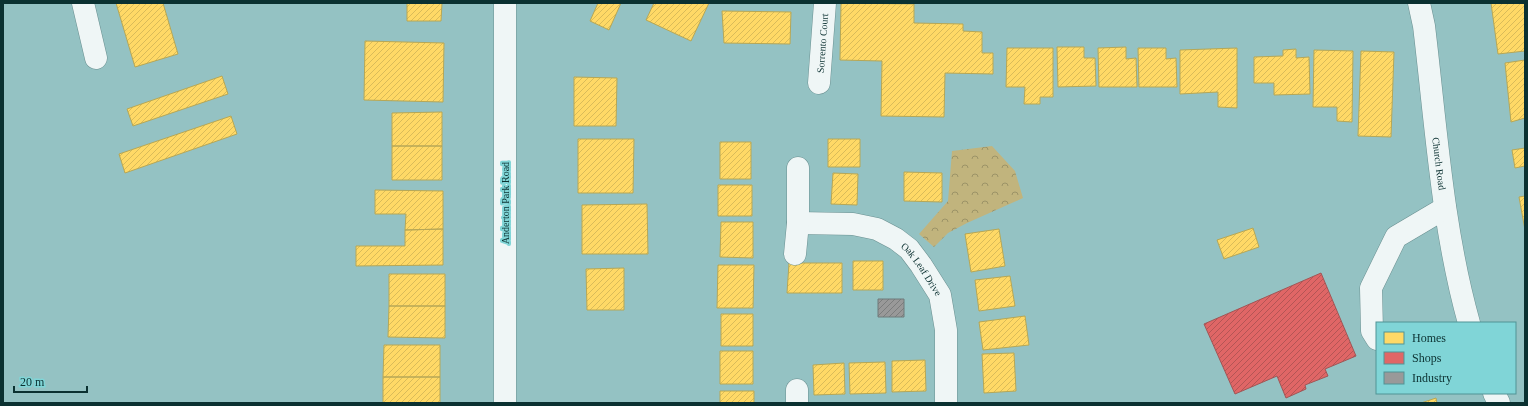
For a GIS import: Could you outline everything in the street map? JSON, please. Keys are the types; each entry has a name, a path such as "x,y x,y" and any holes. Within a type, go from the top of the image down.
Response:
{"street":[{"path":"83,3 96,58"},
{"name":"Anderton Park Road","path":"505,3 505,403"},
{"name":"Sorrento Court","path":"819,83 825,3"},
{"name":"Church Road","path":"1419,3 1424,26 1445,208 1461,297 1469,322"},
{"path":"795,254 798,222 798,168"},
{"path":"1376,337 1372,331 1371,288 1396,237 1445,208"},
{"name":"Oak Leaf Drive","path":"798,222 853,224 877,229 896,239 909,249 940,295 946,330 946,403"},
{"path":"1494,394 1499,403"}],"green space":[{"path":"992,146 1015,171 1023,198 948,233 934,247 919,234 948,201 952,151"}],"building: Homes":[{"path":"116,3 163,3 178,54 135,67"},
{"path":"407,3 442,3 441,21 407,21"},
{"path":"598,3 621,3 609,30 590,21"},
{"path":"654,3 709,3 691,41 646,20"},
{"path":"841,3 914,4 914,23 963,24 963,31 982,32 982,53 993,53 993,74 945,73 944,117 881,116 882,61 840,60"},
{"path":"1491,3 1525,3 1525,51 1498,54"},
{"path":"722,11 791,12 790,44 724,43"},
{"path":"365,41 444,43 443,102 364,100"},
{"path":"1057,47 1084,47 1084,58 1095,58 1096,86 1058,87"},
{"path":"1126,47 1126,59 1136,58 1137,87 1099,87 1098,48"},
{"path":"1007,48 1053,48 1053,97 1040,97 1040,104 1024,104 1025,87 1006,87"},
{"path":"1138,48 1166,48 1166,59 1176,58 1177,87 1139,87"},
{"path":"1237,48 1237,108 1218,107 1218,92 1180,94 1180,50"},
{"path":"1296,49 1296,58 1309,57 1310,94 1274,95 1274,83 1254,83 1254,57 1283,56 1283,50"},
{"path":"1314,50 1353,51 1352,122 1337,121 1337,107 1313,107"},
{"path":"1361,51 1394,52 1391,137 1358,136"},
{"path":"1525,60 1525,118 1511,122 1505,63"},
{"path":"222,76 228,94 133,126 127,109"},
{"path":"574,77 617,78 616,126 574,126"},
{"path":"442,112 442,146 392,146 392,113"},
{"path":"231,116 237,134 125,173 119,154"},
{"path":"578,139 634,139 633,193 578,193"},
{"path":"828,139 860,139 860,167 828,167"},
{"path":"720,142 751,142 751,179 720,179"},
{"path":"392,146 442,146 442,180 392,180"},
{"path":"1525,148 1525,166 1515,168 1512,150"},
{"path":"904,172 942,173 942,202 904,201"},
{"path":"833,173 858,174 857,205 831,204"},
{"path":"718,185 752,185 752,216 718,216"},
{"path":"375,190 443,191 443,229 405,230 406,214 375,214"},
{"path":"1525,196 1525,230 1519,197"},
{"path":"647,204 648,254 582,254 582,205"},
{"path":"721,222 753,222 753,258 720,257"},
{"path":"1253,228 1259,247 1224,259 1217,240"},
{"path":"443,229 443,265 356,266 356,246 405,246 405,230"},
{"path":"999,229 1005,266 971,272 965,234"},
{"path":"853,261 883,261 883,290 853,290"},
{"path":"789,263 842,263 842,293 787,293"},
{"path":"718,265 754,265 753,308 717,308"},
{"path":"624,268 624,310 587,310 586,269"},
{"path":"389,274 445,274 445,306 389,306"},
{"path":"1010,276 1015,306 979,311 975,280"},
{"path":"389,306 445,306 445,338 388,337"},
{"path":"721,314 753,314 753,346 721,346"},
{"path":"1025,316 1029,345 983,350 979,322"},
{"path":"384,345 440,345 440,377 383,377"},
{"path":"720,351 753,351 753,384 720,384"},
{"path":"1014,353 1016,391 984,393 982,354"},
{"path":"925,360 926,391 892,392 892,361"},
{"path":"885,362 886,393 850,394 849,363"},
{"path":"844,363 845,394 814,395 813,365"},
{"path":"383,377 440,377 440,403 383,403"},
{"path":"720,391 754,391 754,403 720,403"},
{"path":"1436,398 1437,403 1421,403"}],"building: Shops":[{"path":"1321,273 1356,356 1325,369 1328,376 1305,385 1306,389 1286,398 1277,376 1235,394 1204,324"}],"building: Industry":[{"path":"878,299 904,299 904,317 878,317"}]}
